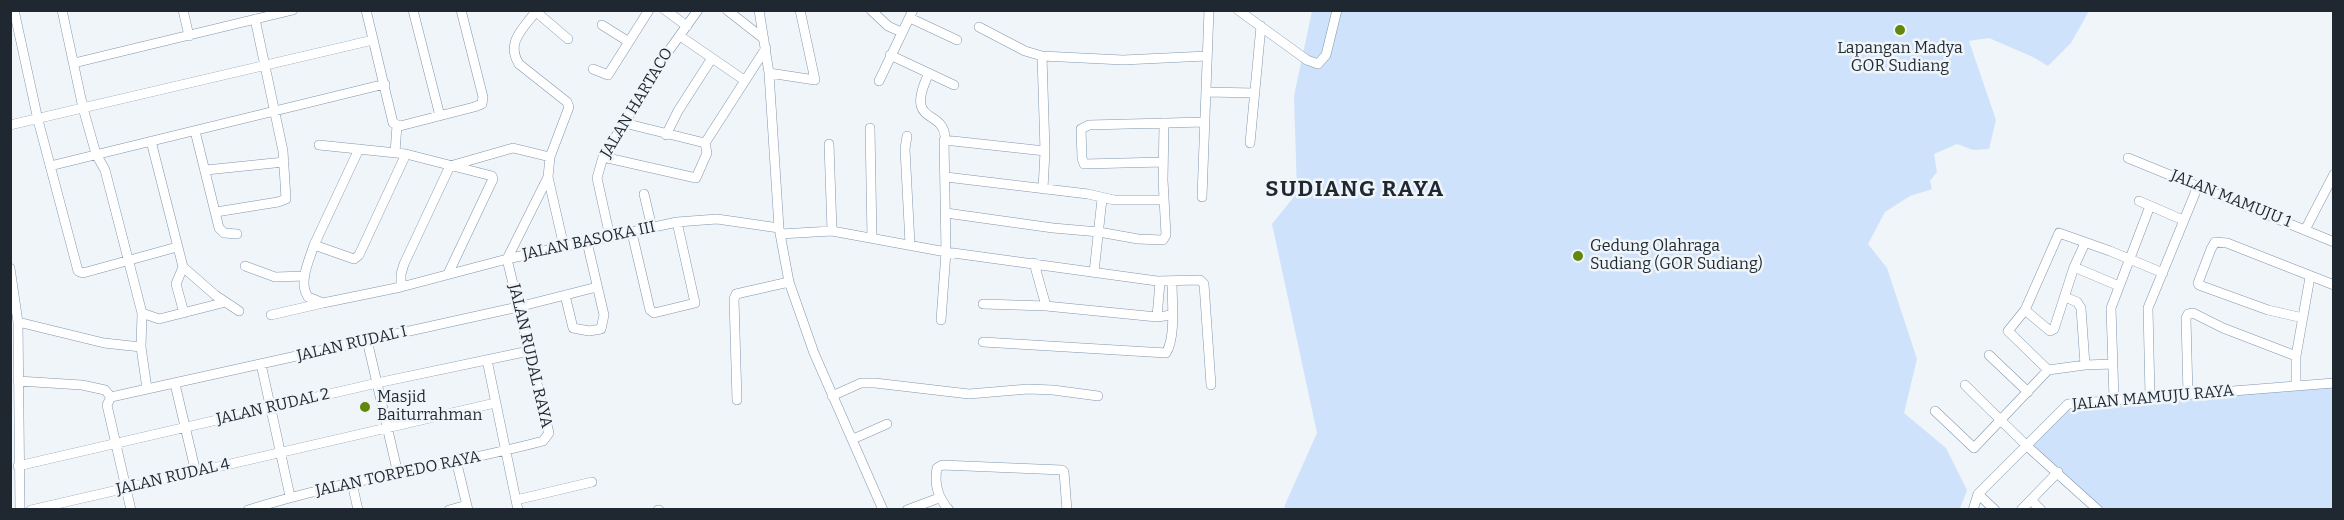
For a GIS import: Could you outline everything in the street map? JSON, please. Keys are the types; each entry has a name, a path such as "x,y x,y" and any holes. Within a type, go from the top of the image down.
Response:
{"street":[{"path":"14,10 38,120 78,271 83,273 177,247"},
{"path":"62,10 83,108 96,154 105,170 142,313 141,347 147,389"},
{"path":"183,10 189,36"},
{"path":"74,63 293,10"},
{"path":"366,10 393,123 396,125 395,153"},
{"path":"413,10 440,116"},
{"path":"396,125 474,108 483,101 461,10"},
{"path":"593,69 608,75 649,10"},
{"path":"665,10 687,26"},
{"name":"JALAN HARTACO","path":"610,237 597,178 603,157 698,10"},
{"path":"727,10 765,44"},
{"path":"759,10 769,72 779,231 789,282 814,353 883,510"},
{"path":"769,72 815,80 800,10"},
{"path":"871,10 888,26 901,32"},
{"path":"1202,197 1209,10"},
{"path":"1238,10 1307,60 1318,64 1326,55 1337,10"},
{"path":"507,259 548,177 551,154 569,107 567,102 519,64 514,57 513,46 515,39 536,11 568,39"},
{"path":"879,81 901,32 912,14 957,40"},
{"path":"216,213 286,199 284,162 255,19"},
{"path":"602,25 629,42"},
{"path":"1250,143 1261,26"},
{"path":"979,27 1025,51 1042,56 1123,60 1207,56"},
{"path":"680,36 744,80"},
{"path":"10,125 373,40"},
{"path":"603,157 694,179 707,153 705,143 765,44"},
{"path":"890,55 954,85"},
{"path":"1042,56 1043,189"},
{"path":"666,135 678,111 712,58"},
{"path":"929,73 920,93 920,100 925,114 944,129 945,136"},
{"path":"50,166 385,84"},
{"path":"1207,92 1254,93"},
{"path":"1163,162 1084,164 1081,131 1083,127 1089,125 1205,122"},
{"path":"624,123 705,143"},
{"path":"946,213 1138,239 1163,240 1166,235 1164,123"},
{"path":"870,128 872,237"},
{"path":"195,131 222,231 237,234"},
{"path":"907,136 905,149 910,244"},
{"path":"941,320 946,252 944,140 1044,151"},
{"path":"151,141 183,267 239,311"},
{"path":"828,144 832,231"},
{"path":"319,145 406,154 490,174 493,179 448,274"},
{"path":"323,303 306,294 305,276 314,245 359,148"},
{"path":"401,287 404,264 450,166 513,148 551,154"},
{"path":"314,245 350,259 357,258 406,154"},
{"name":"JALAN MAMUJU 1","path":"2127,158 2334,242"},
{"path":"206,170 284,162"},
{"path":"2305,230 2334,174"},
{"path":"548,177 564,247"},
{"path":"946,177 1095,195 1102,199 1164,200"},
{"path":"2150,396 2147,312 2198,186"},
{"path":"644,194 652,228"},
{"path":"1094,272 1102,199"},
{"path":"2139,201 2183,220"},
{"path":"2114,399 2111,308 2150,206"},
{"name":"JALAN BASOKA III","path":"271,315 401,287 507,259 677,222 717,219 779,231 832,231 946,252 1160,282 1200,279 1204,284 1211,386"},
{"path":"632,233 650,310 654,313 694,303 677,222"},
{"path":"2048,370 2008,332 2025,310 2059,233 2163,273"},
{"path":"565,295 573,328 597,330 603,326 604,315 587,242"},
{"path":"2303,318 2268,310 2199,285 2215,242 2334,285"},
{"path":"2025,310 2052,331 2074,267 2085,243"},
{"name":"JALAN RUDAL RAYA","path":"507,259 549,433 547,437"},
{"path":"1034,263 1046,306"},
{"path":"245,266 275,277 305,276"},
{"path":"183,267 176,284 184,313"},
{"path":"2074,267 2119,286"},
{"path":"10,268 13,304 18,322 18,381 14,421 20,510"},
{"path":"2296,386 2296,356 2310,277"},
{"path":"737,400 734,299 736,294 789,282"},
{"path":"1156,317 1160,282"},
{"path":"983,342 1166,352 1172,315 1172,282"},
{"name":"JALAN RUDAL I","path":"109,399 518,307 597,287"},
{"path":"2065,297 2077,302 2081,308 2085,364"},
{"path":"142,313 159,319 226,302"},
{"path":"983,304 1046,306 1156,317 1172,315"},
{"path":"2188,394 2186,318 2188,314 2193,313 2223,328 2296,356"},
{"path":"18,322 104,343 141,347"},
{"path":"367,340 398,474"},
{"name":"JALAN RUDAL 2","path":"18,466 377,383 529,351"},
{"path":"1989,355 2028,392"},
{"path":"487,360 517,505 592,482"},
{"path":"1935,411 1974,448 2048,370 2085,364 2113,363"},
{"path":"261,364 290,496"},
{"path":"18,381 82,385 105,390 109,399 107,405 131,510"},
{"path":"832,396 861,383 875,382 969,394 1028,389 1098,396"},
{"name":"JALAN MAMUJU RAYA","path":"1978,494 2068,404 2334,383"},
{"path":"175,384 196,473"},
{"path":"1965,386 2098,510"},
{"name":"JALAN RUDAL 4","path":"31,510 495,403"},
{"path":"853,439 887,424"},
{"name":"JALAN TORPEDO RAYA","path":"248,510 290,496 506,451 543,441 547,437"},
{"path":"449,510 467,507 456,460"},
{"path":"949,510 939,498 936,475 937,468 942,465 1062,470 1064,471 1067,510"},
{"path":"2021,510 2058,472"},
{"path":"352,483 358,510"},
{"path":"1973,510 1978,494 1995,510"},
{"path":"907,510 939,498"},
{"path":"2031,500 2041,510"}],"shaded area":[{"name":"Gedung Olahraga Sudiang (GOR Sudiang)","path":"1312,11 2089,11 2071,43 2048,66 1989,38 1969,41 1996,120 1989,149 1973,150 1957,144 1934,154 1937,172 1930,181 1932,189 1910,196 1885,212 1868,244 1887,268 1917,359 1904,413 1946,448 1967,490 1960,509 1288,509 1284,507 1317,433 1272,224 1297,193 1294,96"},
{"path":"2333,383 2333,509 2098,509 2027,446 2064,406"}],"place":[{"name":"Lapangan Madya GOR Sudiang","path":"1900,30"},
{"name":"Gedung Olahraga Sudiang (GOR Sudiang)","path":"1578,256"},
{"name":"Masjid Baiturrahman","path":"365,407"}],"district":[{"name":"SUDIANG RAYA","path":"1355,190"}]}
